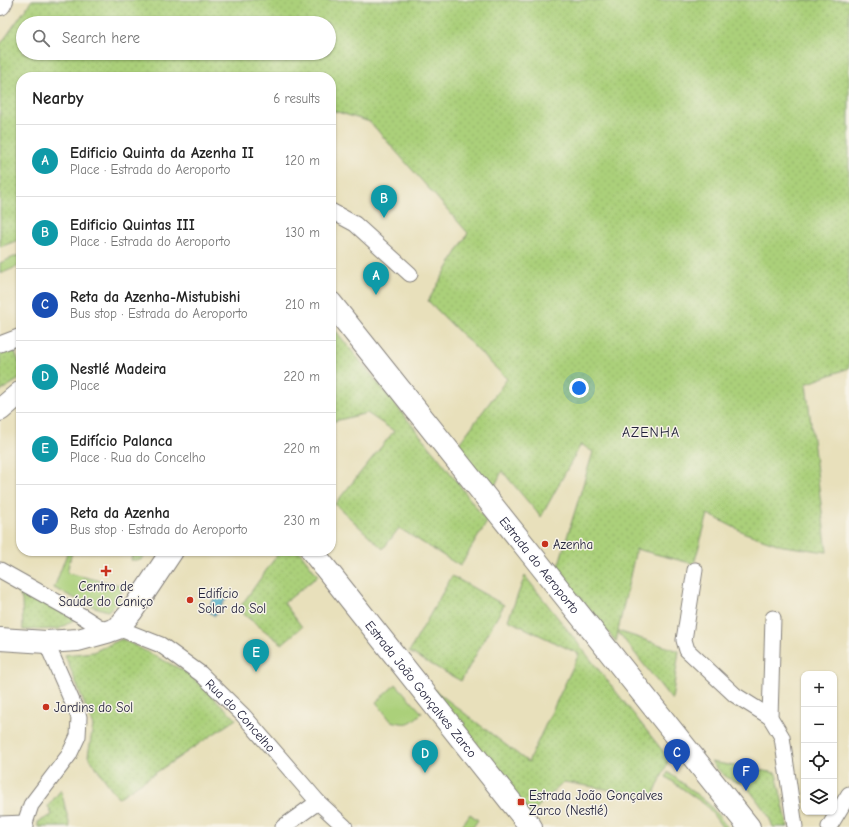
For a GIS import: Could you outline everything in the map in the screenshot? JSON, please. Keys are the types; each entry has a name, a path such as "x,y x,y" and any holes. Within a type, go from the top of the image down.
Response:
{"main road":[{"path":"0,4 2,0"},
{"name":"Estrada do Aeroporto","path":"336,309 749,827"},
{"path":"0,410 16,396"},
{"path":"0,640 46,642 78,640 113,630 132,611 169,556"},
{"name":"Estrada João Gonçalves Zarco","path":"316,556 531,827"}],"street":[{"path":"336,214 355,224 410,274"},
{"path":"0,344 16,338"},
{"name":"Rua do Concelho","path":"0,570 82,616 113,630 161,645 201,674 243,715 318,802 345,827"},
{"path":"695,570 684,640 685,645 687,650 735,695 770,717 782,737 795,827"},
{"path":"770,717 773,618"},
{"path":"0,824 26,825 32,805 69,755 78,736 79,717 46,642"},
{"path":"829,827 849,794"},
{"path":"282,827 318,802"}],"green space":[{"path":"32,0 849,0 849,368 806,384 827,552 783,546 745,533 708,514 694,564 636,549 618,631 679,651 672,700 618,632 616,642 557,570 593,452 581,444 541,517 502,471 492,492 455,449 507,379 428,301 468,233 370,122 336,112 336,72 16,72 16,241 0,247 0,45 16,22 16,60 336,60 336,16 21,16"},
{"path":"16,256 16,267 0,274 0,263"},
{"path":"336,331 445,466 487,522 460,566 399,528 383,549 336,505 336,503 394,431 367,413 336,421"},
{"path":"12,346 16,355 16,381 0,391 0,352"},
{"path":"66,556 71,556 67,573 124,586 118,601 108,611 88,605 54,588"},
{"path":"132,556 143,556 141,560 131,560"},
{"path":"276,556 303,556 318,576 284,603 302,627 282,644 238,610"},
{"path":"452,576 504,605 461,681 409,652"},
{"path":"525,576 669,759 653,797 564,782 529,815 420,679 528,762 579,654 508,620"},
{"path":"16,586 75,619 59,629 23,630 22,600"},
{"path":"122,639 188,673 236,719 118,798 88,756 93,726 65,655 93,652"},
{"path":"396,684 422,713 411,722 401,723 391,721 376,702"},
{"path":"711,762 776,773 788,827 773,827 768,815 745,784 730,779"},
{"path":"668,772 709,804 727,827 722,827 707,806 666,777"},
{"path":"61,790 70,827 38,827 38,822 52,815 48,806"},
{"path":"470,814 478,820 473,827 461,827"}],"water":[{"path":"218,593 227,598 215,616 206,610"}],"place":[{"name":"Edificio Quintas III","path":"384,218"},
{"name":"Edificio Quinta da Azenha II","path":"376,295"},
{"name":"Azenha","path":"545,544"},
{"name":"Centro de Saúde do Caniço","path":"106,571"},
{"name":"Edifício Solar do Sol","path":"190,600"},
{"name":"Edifício Palanca","path":"256,672"},
{"name":"Jardins do Sol","path":"46,707"},
{"name":"Reta da Azenha-Mistubishi","path":"677,772"},
{"name":"Nestlé Madeira","path":"425,773"},
{"name":"Reta da Azenha","path":"746,791"},
{"name":"Estrada João Gonçalves Zarco (Nestlé)","path":"521,802"}],"district":[{"name":"AZENHA","path":"651,432"}]}
